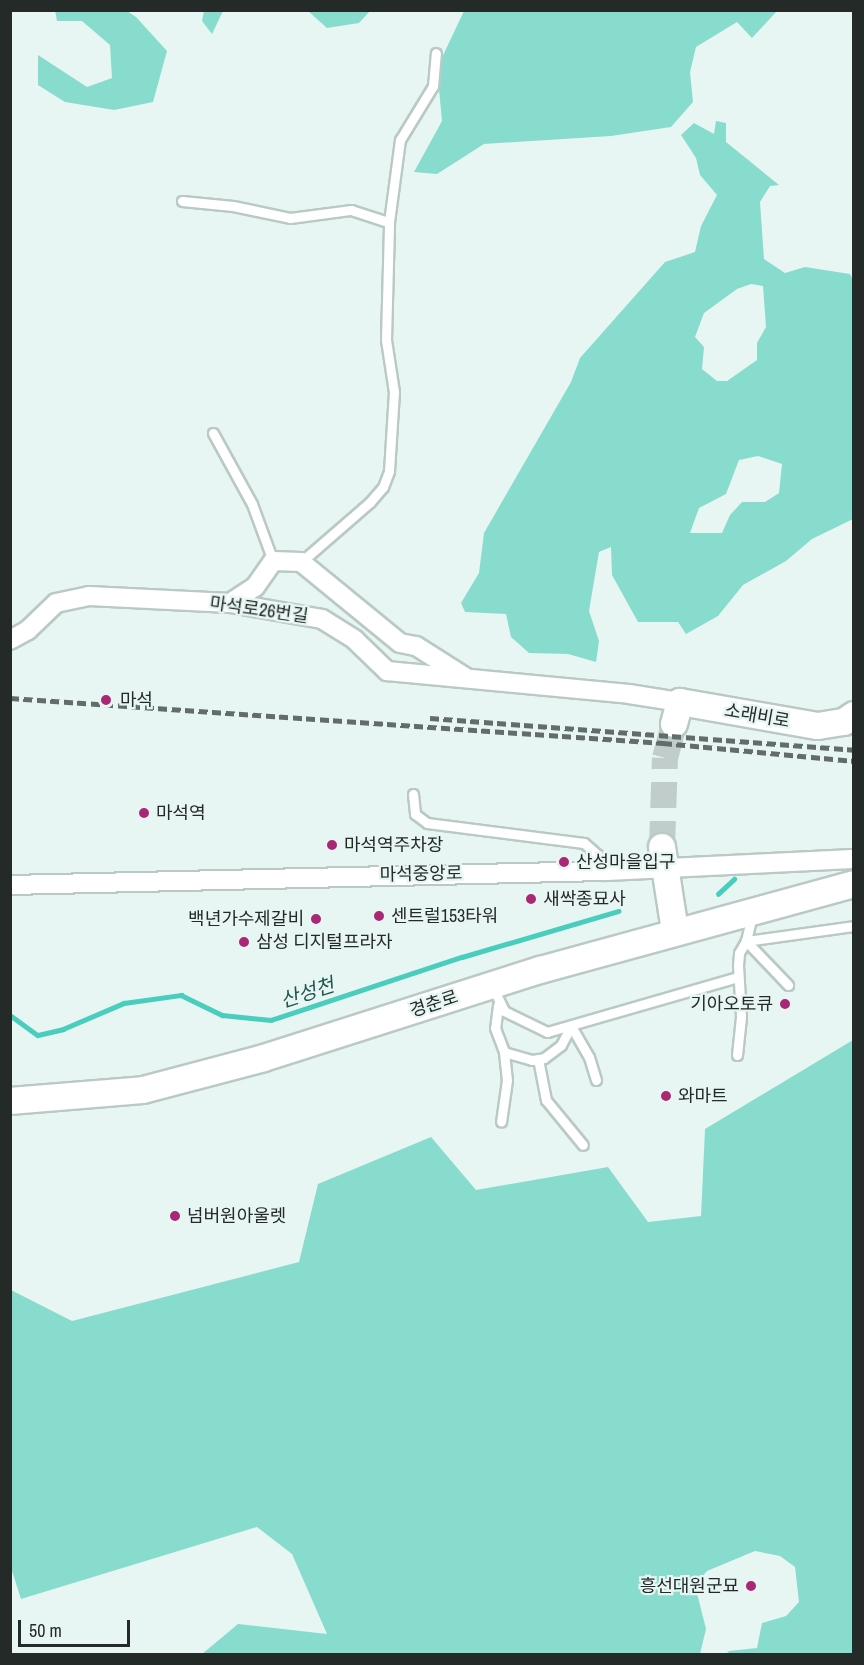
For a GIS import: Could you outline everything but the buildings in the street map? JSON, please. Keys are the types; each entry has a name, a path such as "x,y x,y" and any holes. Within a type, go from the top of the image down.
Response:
{"street":[{"path":"230,603 255,587 273,561 302,562 400,643 416,646 465,677"},
{"name":"마석로26번길","path":"10,640 28,630 56,603 89,596 230,603 322,619 355,640 387,671 465,677 677,713"},
{"name":"소래비로","path":"677,713 818,726 838,724 854,715"},
{"path":"662,857 675,931"},
{"name":"마석중앙로","path":"10,885 606,871 662,857 854,859"},
{"path":"832,860 854,879"},
{"name":"경춘로","path":"10,1101 143,1090 495,995 675,931 854,884"}],"lane":[{"path":"302,562 370,502 383,487 389,471 394,392 386,340 389,222 400,140 433,86 436,53"},
{"path":"182,201 233,206 290,218 351,210 389,222"},
{"path":"213,433 252,504 273,561"},
{"path":"413,794 415,814 427,823 584,843 593,848 606,871"},
{"path":"737,1055 741,1016 739,953 754,909"},
{"path":"746,938 854,926"},
{"path":"746,938 788,985"},
{"path":"495,995 542,1031 571,1026 738,977"},
{"path":"495,995 495,1028 504,1052 507,1080 501,1122"},
{"path":"504,1052 538,1059 561,1045 571,1026"},
{"path":"571,1026 589,1057 596,1080"},
{"path":"538,1059 546,1100 583,1145"}],"green space":[{"path":"55,10 127,11 136,17 167,51 153,102 114,110 65,102 38,85 38,55 87,87 112,78 110,45 82,21 57,21"},
{"path":"204,11 223,11 212,34 202,21"},
{"path":"308,11 370,11 359,23 327,28"},
{"path":"464,11 777,11 752,38 737,22 696,47 690,72 693,102 671,127 611,136 484,144 437,174 414,172 442,121 437,68"},
{"path":"716,121 726,123 726,142 779,185 770,186 760,202 764,259 785,273 805,267 850,274 853,280 853,519 812,539 786,561 743,585 718,616 686,634 678,622 638,622 612,575 611,547 599,552 589,611 599,641 596,662 568,654 529,653 511,637 506,614 465,612 461,603 479,573 484,533 571,382 580,358 665,262 695,252 701,226 717,195 700,175 696,158 681,135 694,123 714,134","holes":["751,284 763,286 766,327 757,343 757,360 727,381 717,381 702,369 704,347 695,337 704,313 737,289","758,456 782,464 779,493 765,502 742,502 730,515 722,533 690,533 699,508 726,494 739,460"]},
{"path":"853,1040 853,1654 726,1654 729,1651 757,1648 762,1623 786,1616 799,1602 795,1567 780,1556 755,1551 707,1571 695,1585 706,1629 700,1654 202,1654 238,1624 327,1634 292,1554 257,1527 21,1599 10,1565 11,1290 72,1321 299,1262 318,1184 431,1137 476,1190 608,1167 648,1222 701,1216 705,1129"}],"waterway":[{"name":"산성천","path":"718,894 734,879"},
{"name":"산성천","path":"10,1015 38,1035 63,1029 124,1003 181,995 222,1015 271,1020 462,957 618,911"}],"tunnel":[{"path":"662,847 665,758 674,724"}],"railway":[{"path":"10,698 663,743 854,761"},
{"path":"430,718 854,750"}],"place":[{"name":"마석","path":"106,700"},
{"name":"마석역","path":"144,813"},
{"name":"마석역주차장","path":"332,845"},
{"name":"산성마을입구","path":"564,862"},
{"name":"새싹종묘사","path":"531,899"},
{"name":"센트럴153타워","path":"379,916"},
{"name":"백년가수제갈비","path":"316,919"},
{"name":"삼성 디지털프라자","path":"244,942"},
{"name":"기아오토큐","path":"785,1004"},
{"name":"와마트","path":"666,1096"},
{"name":"넘버원아울렛","path":"175,1216"},
{"name":"흥선대원군묘","path":"751,1586"}]}
